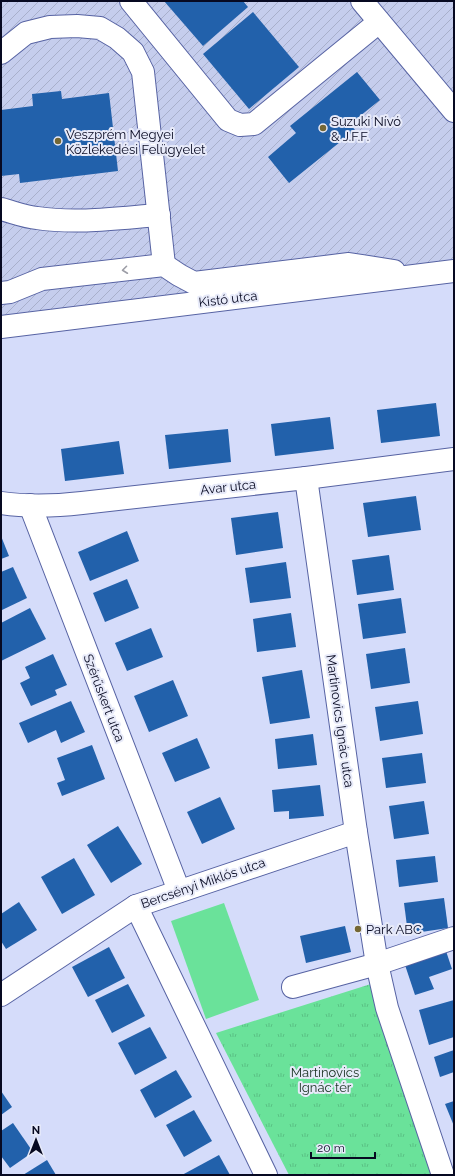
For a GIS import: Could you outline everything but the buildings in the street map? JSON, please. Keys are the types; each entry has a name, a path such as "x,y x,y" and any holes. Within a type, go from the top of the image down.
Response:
{"street":[{"path":"131,1 228,120 240,125 254,124 379,22"},
{"path":"362,1 454,110"},
{"path":"1,53 26,33 50,27 78,26 100,28 116,38 133,52 142,72 164,265"},
{"path":"1,209 36,218 60,220 88,220 159,215"},
{"path":"1,293 10,292 42,279 164,265 194,283 349,264 422,275"},
{"name":"Kistó utca","path":"1,327 454,270"},
{"name":"Avar utca","path":"1,503 52,506 306,478 454,459"},
{"name":"Martinovics Ignác utca","path":"306,478 356,832 377,964"},
{"name":"Szérűskert utca","path":"30,505 179,891"},
{"name":"Bercsényi Miklós utca","path":"2,993 136,906 356,832"},
{"path":"136,906 266,1175"},
{"path":"293,987 377,964 454,938"},
{"path":"377,964 388,1008 443,1175"}],"shaded area":[{"path":"1,1 454,1 454,273 1,332"}],"green space":[{"path":"224,903 259,1000 206,1019 171,921"},
{"name":"Martinovics Ignác tér","path":"374,983 435,1175 289,1175 216,1033"}],"place":[{"name":"Suzuki Nívó & J.F.F.","path":"323,128"},
{"name":"Veszprém Megyei Közlekedési Felügyelet","path":"58,141"},
{"name":"Park ABC","path":"358,929"}]}
